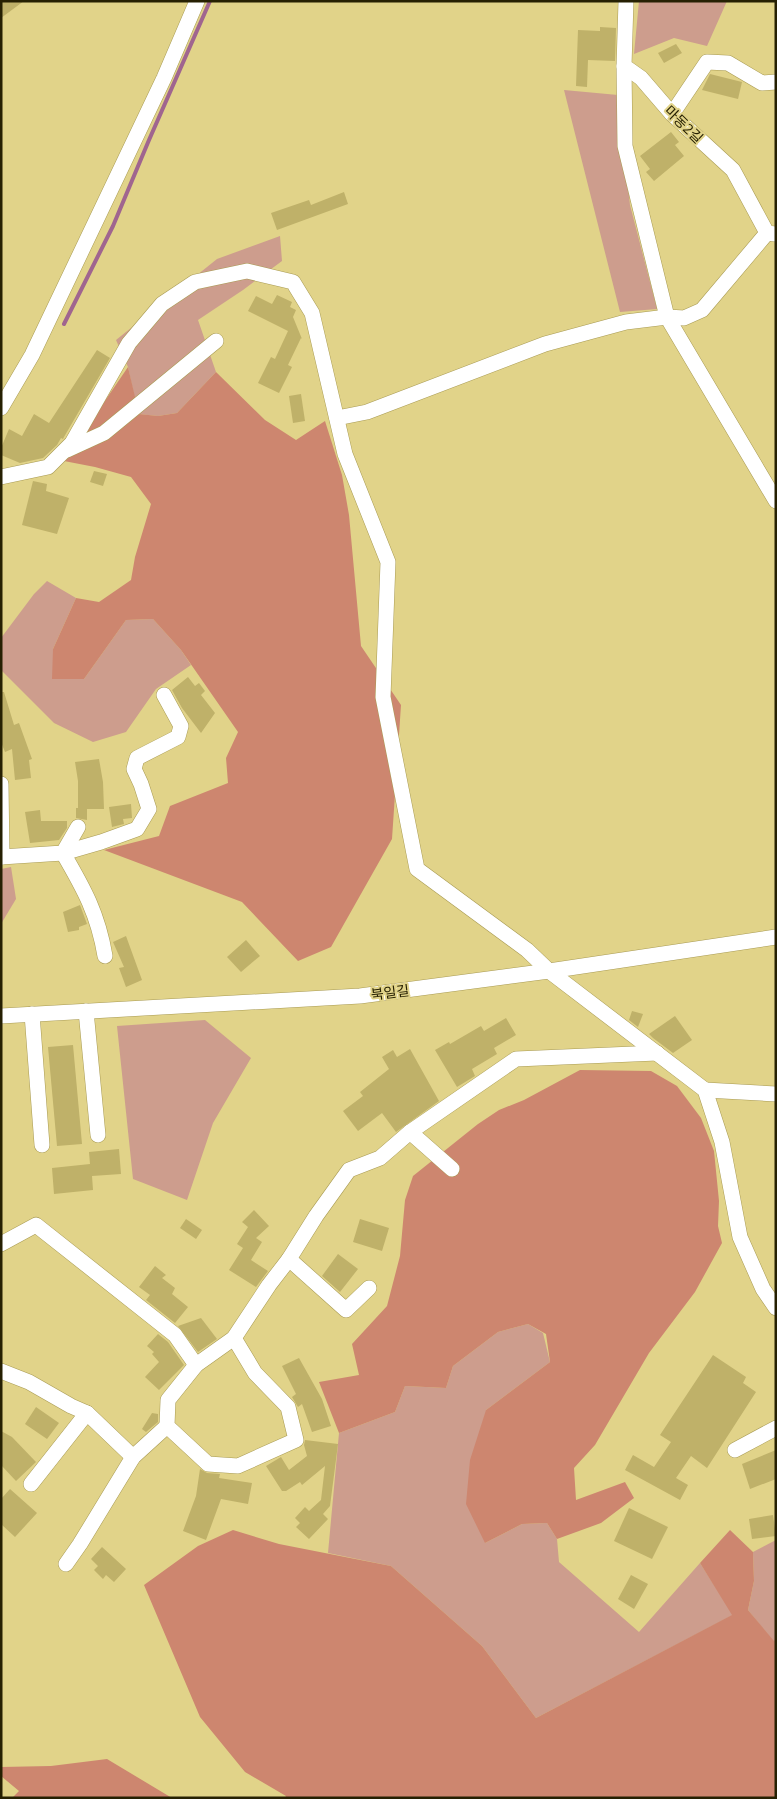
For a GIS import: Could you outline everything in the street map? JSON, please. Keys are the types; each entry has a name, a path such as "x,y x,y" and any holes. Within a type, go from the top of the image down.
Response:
{"street":[{"path":"1,408 32,355 164,78 197,1"},
{"path":"626,1 624,66 626,146 667,318 776,500"},
{"path":"672,114 707,62 728,62 762,83 776,82"},
{"name":"마동2길","path":"624,66 641,78 672,114 733,170 771,234"},
{"path":"337,418 367,412 546,344 626,322 684,318 702,310 771,234"},
{"path":"1,477 48,468 72,444 129,343 162,304 195,282 247,271 293,282 312,313 345,454 388,562 383,697 417,868 527,950 549,971 705,1090 722,1142 740,1237 763,1289 776,1308"},
{"path":"63,452 104,434 216,341"},
{"path":"1,784 2,857 62,853 137,829 149,809 134,769 138,758 178,737 181,726 164,695"},
{"path":"62,853 78,827"},
{"path":"62,853 80,882 94,911 105,956"},
{"name":"북일길","path":"1,1016 360,996 549,971 776,937"},
{"path":"86,1011 98,1135"},
{"path":"32,1014 42,1145"},
{"path":"66,1564 133,1457 167,1426 168,1400 196,1365 234,1338 349,1170 380,1158 410,1132 516,1059 657,1053"},
{"path":"705,1090 776,1094"},
{"path":"410,1132 452,1169"},
{"path":"1,1244 36,1225 175,1335 196,1365"},
{"path":"289,1260 346,1310 369,1288"},
{"path":"167,1426 208,1464 238,1466 296,1440 288,1407 255,1372 234,1338"},
{"path":"1,1371 29,1382 87,1413 133,1457"},
{"path":"31,1484 87,1413"},
{"path":"736,1450 776,1428"}],"shaded area":[{"path":"639,1 727,1 707,46 674,38 634,54"},
{"path":"564,90 618,95 630,205 657,309 620,312"},
{"path":"280,236 282,261 198,320 216,372 177,413 158,416 138,414 128,367 116,340 217,259"},
{"path":"128,367 139,414 158,416 177,413 216,372 265,420 296,440 325,421 342,475 349,515 361,646 401,705 392,839 331,947 298,961 242,902 104,850 159,836 170,806 228,783 226,758 238,732 181,650 153,619 126,620 84,679 52,679 53,649 76,598 99,602 131,580 135,557 151,504 131,477 64,461"},
{"path":"47,581 76,598 53,649 84,679 126,620 153,619 181,650 191,665 156,689 126,732 93,742 54,723 1,670 1,638 34,594"},
{"path":"11,867 16,899 1,924 1,869"},
{"path":"205,1020 251,1058 213,1123 187,1200 133,1179 117,1026"},
{"path":"580,1070 651,1071 677,1086 701,1118 714,1151 719,1201 718,1226 722,1243 695,1292 649,1353 595,1445 574,1468 576,1500 625,1482 634,1498 601,1523 557,1539 547,1523 522,1524 485,1543 466,1504 470,1460 486,1410 550,1362 546,1334 528,1324 498,1332 453,1366 446,1388 405,1386 395,1412 339,1433 319,1382 359,1375 352,1344 387,1306 400,1256 405,1200 413,1176 478,1124 499,1110 524,1100"},
{"path":"528,1324 543,1333 550,1362 486,1410 485,1543 522,1524 547,1523 557,1539 559,1562 639,1632 700,1563 733,1615 536,1718 482,1646 391,1566 328,1553 339,1433 395,1412 405,1386 446,1388 453,1366 498,1332"},
{"path":"233,1530 279,1544 391,1566 482,1646 536,1718 732,1615 700,1563 730,1530 753,1552 754,1581 748,1610 774,1641 776,1638 776,1798 285,1798 286,1796 245,1772 200,1717 144,1585 198,1546"},
{"path":"776,1540 776,1638 774,1642 748,1610 754,1581 753,1552"},
{"path":"107,1759 172,1798 12,1798 19,1791 1,1776 1,1767 51,1766"}],"building":[{"path":"1,1 24,1 1,18"},
{"path":"600,27 616,28 615,61 588,60 587,87 576,86 578,30 600,31"},
{"path":"676,44 682,53 664,63 658,53"},
{"path":"710,74 742,82 738,99 702,90"},
{"path":"671,132 679,142 675,145 684,156 654,181 646,172 650,169 640,156"},
{"path":"344,192 348,204 277,230 271,213 309,200 311,205"},
{"path":"277,295 292,302 290,307 296,310 293,317 302,339 288,365 292,367 279,393 258,383 271,357 275,359 288,331 248,311 256,296 272,304"},
{"path":"97,350 110,358 63,439 61,438 57,445 43,458 20,463 1,455 1,448 9,429 22,436 34,414 49,423"},
{"path":"301,394 305,421 293,423 289,396"},
{"path":"94,471 107,474 103,486 90,482"},
{"path":"33,481 47,484 46,491 69,498 57,534 22,525"},
{"path":"188,677 195,686 199,683 205,691 201,695 215,713 201,733 182,708 172,690"},
{"path":"1,692 4,692 14,725 19,723 32,759 29,760 31,778 15,780 12,749 5,752 1,742"},
{"path":"99,759 103,782 104,809 87,809 87,820 76,818 78,781 75,762"},
{"path":"131,804 132,818 123,819 124,824 112,827 109,807"},
{"path":"40,810 41,821 67,821 67,828 59,840 30,843 25,812"},
{"path":"80,905 87,924 79,927 79,930 68,932 63,912"},
{"path":"126,936 142,980 126,987 119,968 124,967 113,942"},
{"path":"246,940 260,956 241,972 227,957"},
{"path":"632,1011 643,1014 638,1027 629,1020"},
{"path":"675,1016 692,1040 673,1053 649,1034"},
{"path":"506,1018 516,1035 494,1048 497,1054 472,1069 475,1076 457,1087 435,1050 449,1042 450,1044 481,1026 484,1031"},
{"path":"73,1045 82,1144 57,1146 48,1047"},
{"path":"410,1049 439,1101 396,1132 382,1113 358,1131 343,1111 363,1096 360,1092 389,1069 382,1057 393,1050 397,1057"},
{"path":"119,1149 121,1174 92,1176 93,1190 54,1194 52,1168 90,1164 89,1152"},
{"path":"254,1210 269,1226 256,1238 262,1242 251,1260 268,1271 256,1287 229,1270 243,1248 237,1244 248,1227 242,1222"},
{"path":"186,1219 202,1230 196,1239 180,1228"},
{"path":"360,1219 389,1228 382,1251 353,1242"},
{"path":"338,1254 358,1269 340,1292 322,1276"},
{"path":"155,1266 166,1275 162,1278 175,1288 172,1294 188,1307 175,1323 146,1300 150,1295 139,1287"},
{"path":"201,1318 217,1339 198,1352 178,1326"},
{"path":"158,1334 168,1342 184,1365 159,1390 145,1377 159,1362 152,1354 154,1352 147,1346"},
{"path":"713,1355 746,1377 743,1383 756,1392 707,1468 691,1456 676,1478 688,1485 680,1500 625,1470 633,1455 654,1467 671,1442 660,1435"},
{"path":"299,1358 322,1399 331,1426 312,1432 302,1404 298,1407 292,1397 296,1394 282,1366"},
{"path":"36,1407 59,1423 47,1439 25,1424"},
{"path":"152,1413 158,1414 158,1422 146,1432 142,1429"},
{"path":"1,1431 12,1437 36,1462 16,1481 1,1465"},
{"path":"305,1440 338,1444 330,1506 323,1514 328,1519 309,1539 296,1527 300,1523 295,1518 305,1507 309,1511 321,1500 325,1466 302,1485 300,1482 286,1491 282,1491 266,1466 281,1457 289,1470 307,1456 304,1445"},
{"path":"776,1450 776,1479 750,1489 742,1464"},
{"path":"200,1469 207,1473 220,1474 219,1478 252,1483 248,1504 221,1499 206,1540 183,1531 196,1496"},
{"path":"10,1489 37,1513 15,1537 1,1524 1,1499"},
{"path":"629,1508 668,1527 652,1559 614,1541"},
{"path":"773,1515 776,1536 752,1539 749,1519"},
{"path":"102,1547 126,1569 114,1582 106,1575 103,1579 94,1570 98,1566 91,1559"},
{"path":"631,1575 648,1584 634,1609 618,1599"}],"waterway":[{"path":"64,324 113,226 210,1"}]}
